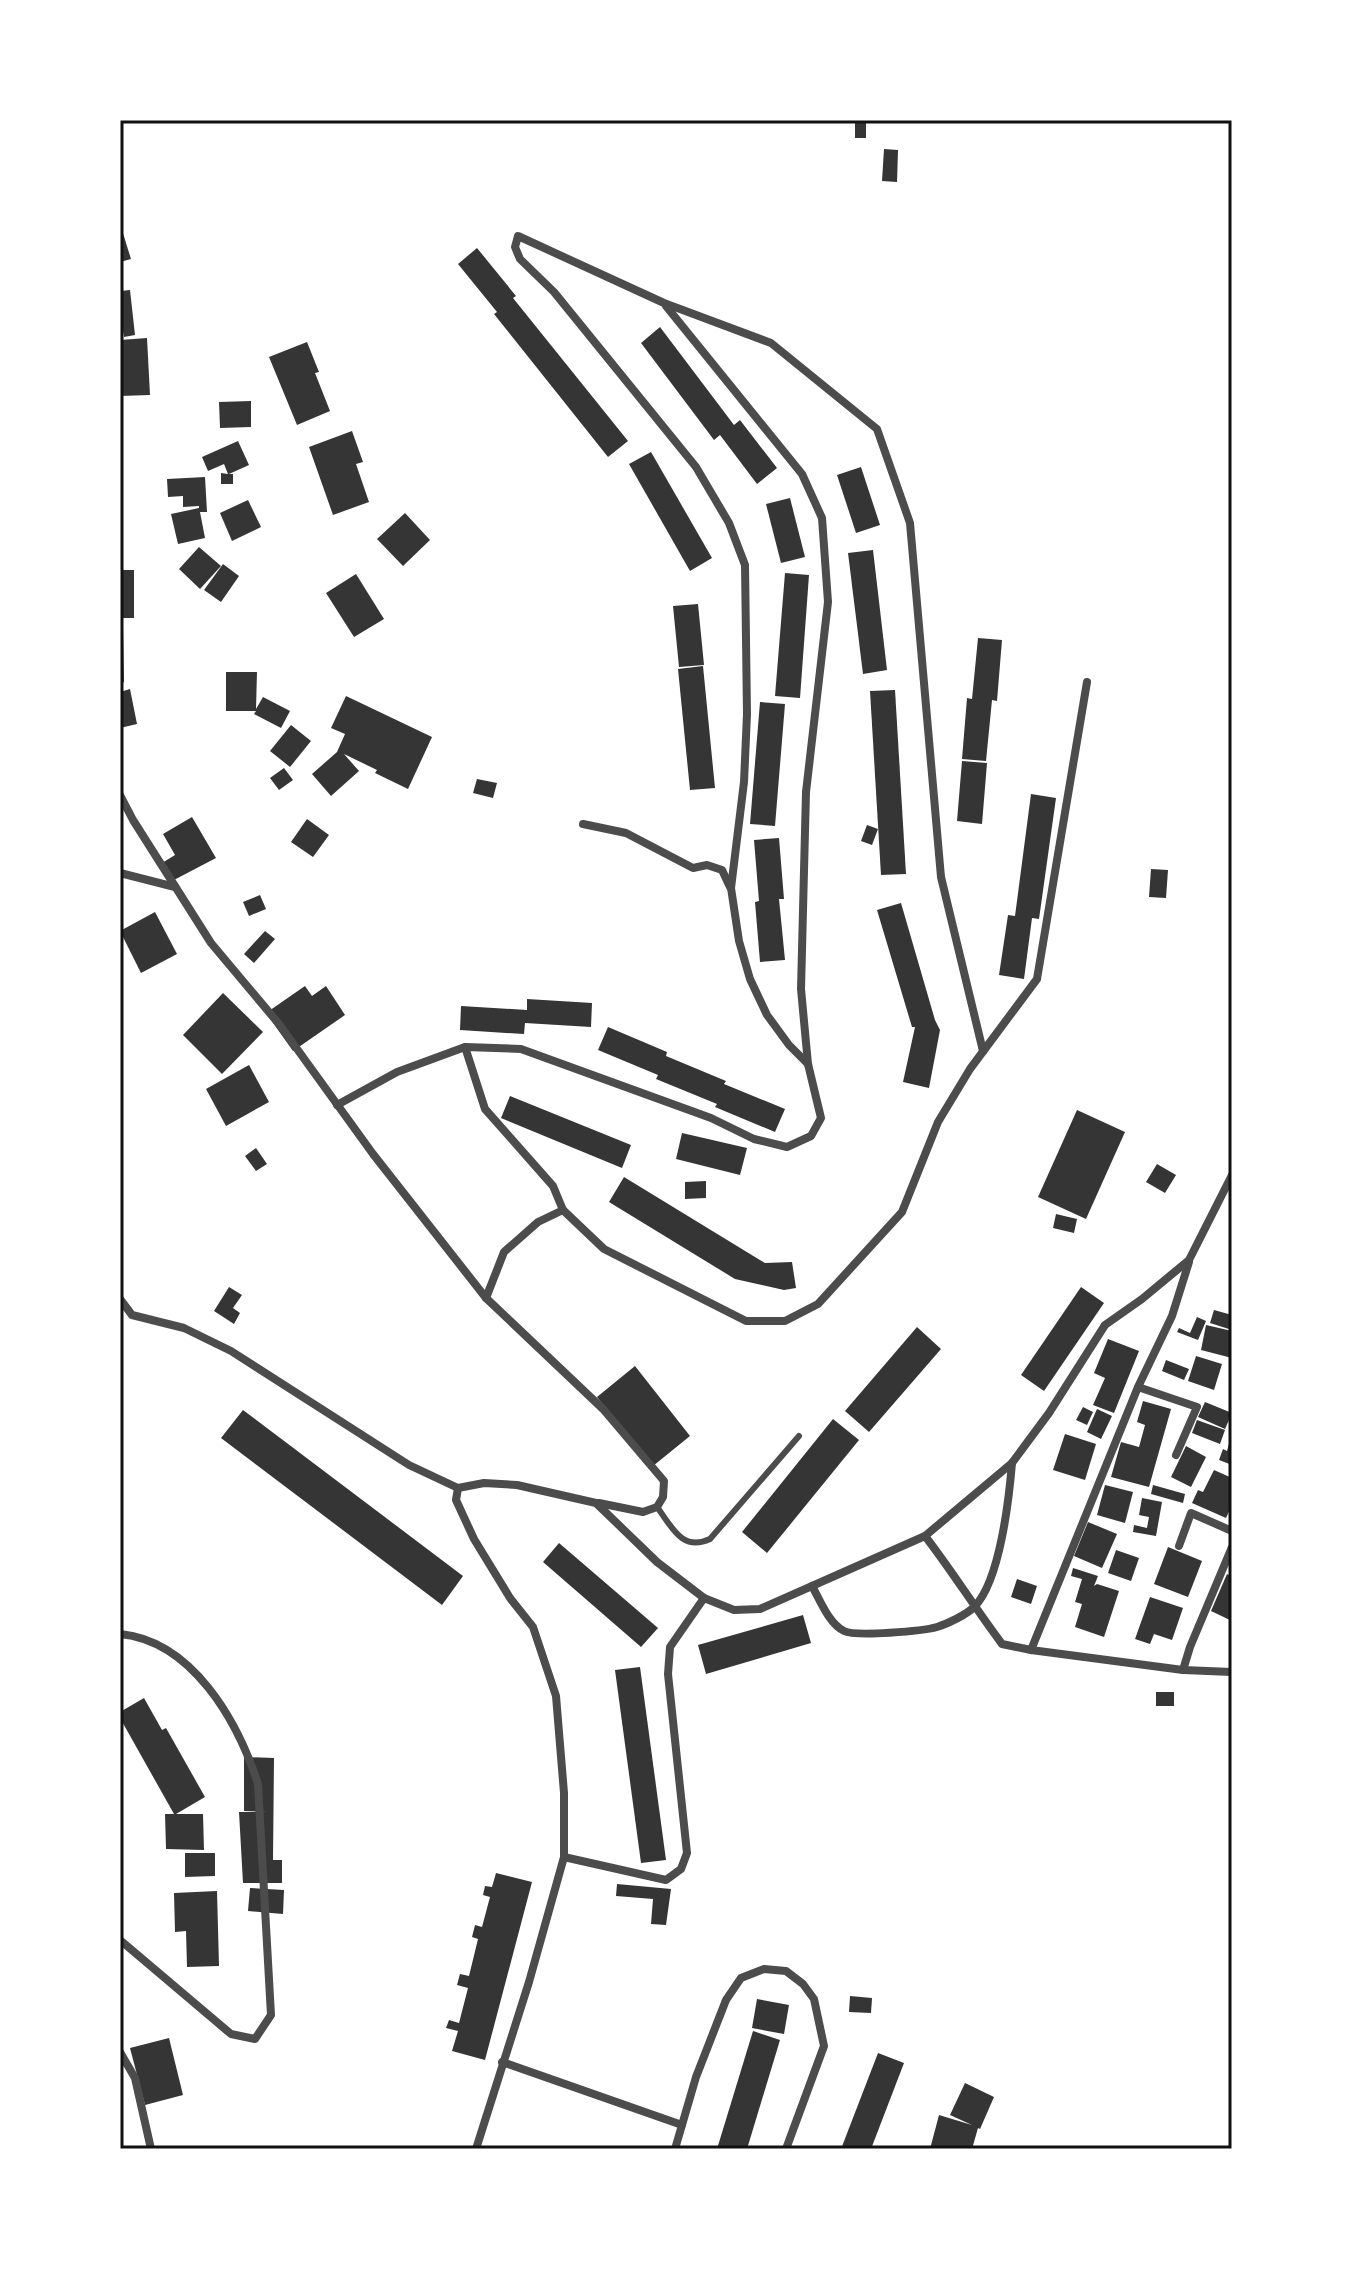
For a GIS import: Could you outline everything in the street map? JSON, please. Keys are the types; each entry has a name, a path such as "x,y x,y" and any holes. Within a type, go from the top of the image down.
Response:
{"street":[{"path":"808,1064 767,1015 750,979 739,941 731,888 744,782 747,714 745,565 729,523 696,467 554,292 520,259 515,247 518,236 664,303 771,343 877,429 910,523 941,877 983,1051"},
{"path":"337,1105 397,1072 465,1047 521,1049 711,1118 754,1139 787,1147 811,1136 821,1118 808,1064 801,989 806,792 828,602 822,518 802,474 664,303"},
{"path":"465,1047 485,1109 553,1186 563,1210 604,1249 746,1321 785,1321 818,1304 902,1212 938,1122 983,1051 1037,979 1087,682"},
{"path":"120,795 211,943 279,1024 337,1105 486,1298 603,1409 664,1481 663,1497 657,1507 643,1512 517,1485 484,1483 458,1488 409,1465 231,1351 184,1328 132,1315 120,1299"},
{"path":"583,824 626,833 693,868 707,865 722,870 731,888"},
{"path":"120,873 176,887"},
{"path":"1031,1650 1138,1387 1172,1316 1189,1260 1232,1175"},
{"path":"1220,1199 1232,1200"},
{"path":"486,1298 504,1252 538,1222 563,1210"},
{"path":"596,1503 657,1562 704,1598 734,1610 760,1609 925,1536 1012,1463 1049,1413 1105,1325 1189,1260"},
{"path":"1138,1387 1197,1407 1176,1455"},
{"path":"812,1586 830,1617 844,1631 862,1635 938,1627 975,1607 987,1584 1007,1520 1012,1463"},
{"path":"458,1488 456,1500 474,1539 510,1598 533,1627 556,1696 564,1793 564,1857 529,1982 476,2149"},
{"path":"1179,1546 1191,1513 1232,1531"},
{"path":"925,1536 1002,1644 1183,1670 1232,1672"},
{"path":"1183,1670 1232,1547"},
{"path":"564,1857 666,1880 681,1869 687,1853 668,1674 670,1647 704,1598"},
{"path":"120,1634 168,1649 205,1684 225,1710 247,1748 258,1784 271,2015 255,2039 231,2034 120,1940"},
{"path":"675,2149 696,2077 726,2000 741,1978 764,1969 786,1971 803,1984 814,1999 824,2046 786,2149"},
{"path":"120,2052 135,2078 151,2149"},
{"path":"502,2062 682,2125"}],"lane":[{"path":"657,1507 677,1536 686,1543 710,1539 799,1436"}],"building":[{"path":"855,120 866,120 866,138 855,138"},
{"path":"884,149 898,150 897,182 882,181"},
{"path":"120,231 131,259 120,262"},
{"path":"477,248 516,296 513,298 628,441 608,457 458,264"},
{"path":"130,290 135,335 124,337 120,325 120,291"},
{"path":"660,327 734,425 740,420 777,468 757,484 720,435 714,440 641,343"},
{"path":"147,338 150,395 120,396 120,340"},
{"path":"307,342 330,411 297,425 269,357"},
{"path":"251,401 251,427 220,428 219,402"},
{"path":"352,431 363,462 356,464 369,502 333,515 309,447"},
{"path":"238,441 249,465 229,474 233,474 233,484 221,484 221,473 228,474 224,464 208,471 202,457"},
{"path":"651,452 712,558 690,571 629,464"},
{"path":"861,467 880,525 856,533 837,475"},
{"path":"205,477 207,512 200,512 205,538 178,544 171,514 199,506 183,507 183,496 168,497 167,479"},
{"path":"790,498 805,557 781,563 766,504"},
{"path":"248,500 261,527 232,541 220,513"},
{"path":"405,513 430,540 403,566 377,539"},
{"path":"199,547 221,566 200,589 179,569"},
{"path":"873,550 887,670 863,674 848,553"},
{"path":"223,564 239,576 221,602 204,590"},
{"path":"120,570 134,570 134,618 120,618"},
{"path":"785,573 809,575 800,698 775,696"},
{"path":"356,574 384,619 354,637 326,593"},
{"path":"698,604 704,665 679,667 673,606"},
{"path":"120,628 123,628 124,682 120,683"},
{"path":"978,638 1002,640 997,701 992,700 986,761 962,759 967,698 972,699"},
{"path":"703,666 715,788 690,790 678,669"},
{"path":"226,672 257,672 256,709 263,697 290,711 281,728 254,714 256,711 226,711"},
{"path":"130,689 137,724 120,728 120,692"},
{"path":"895,690 906,874 881,875 870,691"},
{"path":"346,696 432,737 408,789 344,754 359,771 331,796 312,774 337,752 345,734 331,728"},
{"path":"760,702 785,704 775,826 750,824"},
{"path":"291,725 311,741 290,767 270,751"},
{"path":"962,761 987,763 982,824 957,821"},
{"path":"284,768 293,780 279,790 270,778"},
{"path":"477,779 497,783 493,798 473,793"},
{"path":"1031,794 1056,798 1039,919 1032,918 1024,979 999,975 1008,915 1015,916"},
{"path":"192,817 216,858 172,881 162,863 175,855 163,834"},
{"path":"307,819 329,835 313,857 291,842"},
{"path":"867,825 878,829 872,845 861,841"},
{"path":"779,838 784,899 779,899 785,960 760,962 754,840"},
{"path":"1151,869 1168,870 1166,898 1149,897"},
{"path":"260,895 266,909 249,916 243,902"},
{"path":"901,903 940,1030 929,1088 903,1082 915,1027 912,1027 877,910"},
{"path":"155,912 177,954 141,973 120,931"},
{"path":"265,931 275,939 254,963 244,954"},
{"path":"305,986 312,996 326,986 345,1015 293,1051 266,1013"},
{"path":"223,993 263,1032 222,1074 183,1035"},
{"path":"527,999 592,1003 591,1027 525,1023 524,1034 460,1030 461,1006 527,1010"},
{"path":"608,1027 726,1081 724,1084 785,1109 775,1132 656,1079 658,1075 598,1050"},
{"path":"249,1065 269,1102 226,1126 206,1089"},
{"path":"510,1096 631,1145 622,1168 501,1118"},
{"path":"1077,1110 1125,1132 1086,1219 1038,1197"},
{"path":"682,1133 747,1148 740,1175 676,1159"},
{"path":"256,1148 267,1164 256,1171 245,1156"},
{"path":"1157,1164 1176,1175 1165,1193 1146,1182"},
{"path":"624,1177 765,1263 792,1262 796,1288 784,1290 735,1279 609,1202"},
{"path":"706,1181 706,1198 685,1199 685,1182"},
{"path":"1056,1214 1077,1219 1074,1233 1053,1228"},
{"path":"229,1287 242,1295 233,1308 240,1313 234,1324 214,1311"},
{"path":"1081,1287 1104,1303 1044,1391 1021,1375"},
{"path":"1214,1310 1232,1315 1232,1330 1210,1323"},
{"path":"1197,1317 1206,1321 1198,1340 1177,1332 1179,1328 1190,1333"},
{"path":"1206,1325 1232,1331 1232,1358 1201,1350"},
{"path":"917,1327 941,1349 869,1432 845,1411"},
{"path":"1108,1339 1139,1351 1114,1413 1093,1405 1105,1378 1094,1373"},
{"path":"1196,1356 1222,1364 1214,1390 1188,1381"},
{"path":"1166,1360 1189,1369 1184,1380 1162,1371"},
{"path":"635,1366 690,1436 653,1466 597,1397"},
{"path":"1143,1401 1171,1409 1149,1487 1111,1477 1121,1442 1139,1447 1145,1425 1137,1422"},
{"path":"1205,1402 1232,1413 1225,1429 1198,1417"},
{"path":"1083,1407 1093,1412 1087,1425 1076,1420"},
{"path":"1097,1409 1112,1416 1101,1439 1087,1432"},
{"path":"243,1410 463,1576 442,1605 221,1438"},
{"path":"833,1419 859,1440 767,1553 742,1532"},
{"path":"1197,1420 1225,1430 1220,1444 1192,1433"},
{"path":"1065,1434 1096,1444 1085,1480 1053,1470"},
{"path":"1231,1436 1232,1465 1219,1460 1223,1449 1227,1451"},
{"path":"1186,1446 1206,1457 1191,1487 1171,1477"},
{"path":"1214,1470 1232,1478 1232,1505 1226,1518 1192,1503 1198,1490 1203,1492"},
{"path":"1105,1485 1133,1492 1125,1523 1097,1515"},
{"path":"1153,1485 1185,1494 1183,1503 1151,1494"},
{"path":"1142,1498 1162,1502 1156,1536 1133,1532 1134,1525 1147,1528 1149,1517 1139,1515"},
{"path":"1088,1522 1117,1534 1102,1568 1074,1556"},
{"path":"559,1543 658,1628 641,1647 543,1562"},
{"path":"1168,1547 1202,1561 1188,1597 1154,1584"},
{"path":"1116,1550 1139,1558 1131,1581 1108,1573"},
{"path":"1073,1568 1098,1576 1094,1586 1097,1584 1119,1591 1104,1637 1075,1627 1082,1604 1075,1602 1082,1579 1071,1576"},
{"path":"1227,1574 1232,1577 1232,1621 1211,1611"},
{"path":"1017,1579 1037,1586 1031,1604 1011,1597"},
{"path":"1150,1597 1183,1608 1172,1640 1154,1634 1150,1644 1135,1639"},
{"path":"803,1615 811,1643 706,1674 698,1645"},
{"path":"640,1667 666,1860 641,1863 615,1670"},
{"path":"1156,1692 1174,1692 1174,1706 1156,1706"},
{"path":"144,1698 162,1730 166,1728 205,1797 176,1814 203,1814 204,1850 166,1849 165,1814 174,1814 120,1718 120,1712"},
{"path":"244,1757 274,1758 273,1860 282,1860 282,1883 243,1883 239,1812 267,1812 244,1811"},
{"path":"185,1853 215,1853 215,1876 185,1877"},
{"path":"496,1873 532,1882 485,2060 452,2051 458,2031 446,2028 449,2020 459,2023 468,1988 457,1985 460,1974 469,1976 478,1939 472,1937 475,1925 482,1927 490,1897 483,1895 485,1886 492,1887"},
{"path":"617,1884 671,1889 666,1925 651,1924 653,1899 616,1896"},
{"path":"250,1888 284,1890 283,1914 248,1911"},
{"path":"217,1891 219,1966 187,1967 186,1931 175,1932 174,1893"},
{"path":"850,1996 872,1998 871,2013 849,2012"},
{"path":"757,1999 789,2005 784,2034 752,2028"},
{"path":"753,2031 780,2040 747,2149 717,2149"},
{"path":"169,2038 183,2095 145,2105 130,2048"},
{"path":"878,2053 904,2063 871,2149 841,2149"},
{"path":"965,2083 994,2097 978,2128 972,2149 930,2149 939,2115 972,2125 950,2115"}]}
